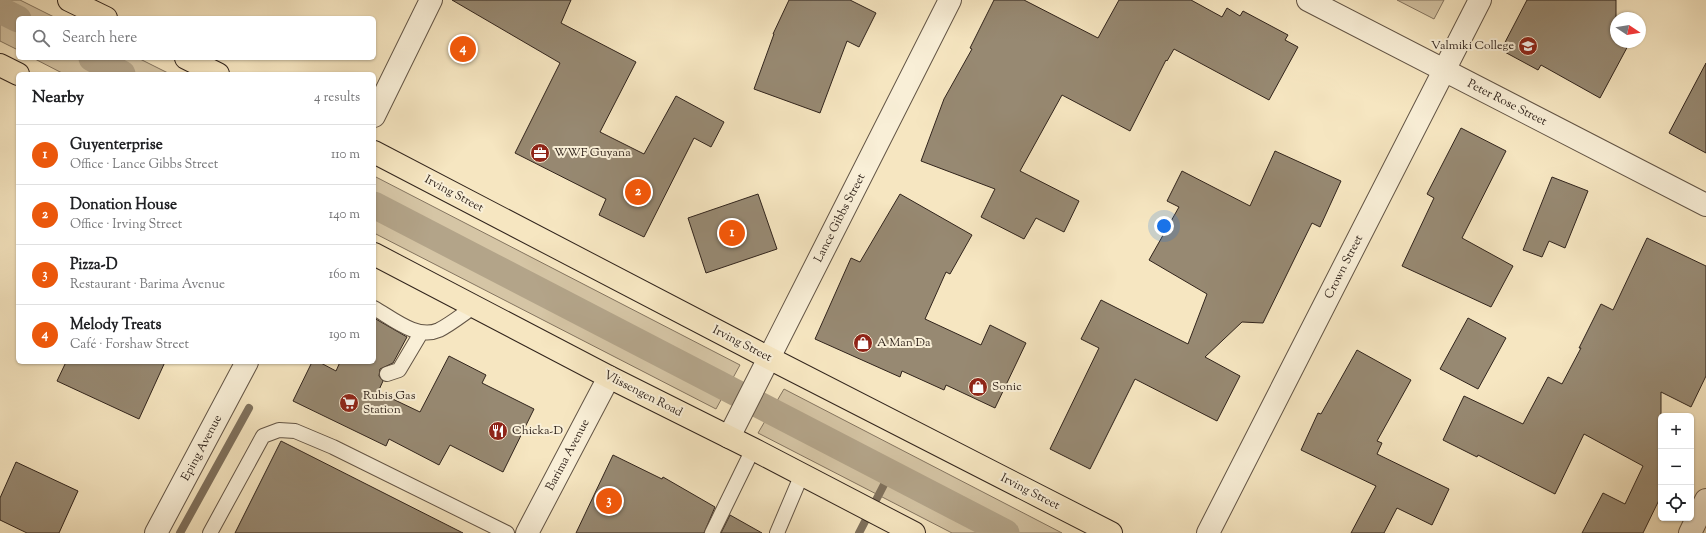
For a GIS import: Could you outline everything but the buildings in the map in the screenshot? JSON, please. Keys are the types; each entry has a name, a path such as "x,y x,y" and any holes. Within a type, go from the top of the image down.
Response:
{"main road":[{"path":"70,0 102,16"},
{"path":"190,60 214,72"},
{"path":"0,65 16,73"},
{"name":"Irving Street","path":"376,153 764,367 1111,533"},
{"name":"Vlissengen Road","path":"376,255 608,377 754,449 914,533"}],"street":[{"path":"376,112 431,0"},
{"name":"Lance Gibbs Street","path":"729,437 950,0"},
{"name":"Peter Rose Street","path":"1308,0 1706,205"},
{"name":"Crown Street","path":"1208,533 1480,0"},
{"name":"Eping Avenue","path":"156,533 246,364"},
{"name":"Barima Avenue","path":"527,533 608,377"},
{"path":"1690,533 1706,500"}],"lane":[{"path":"376,309 403,325 421,333 438,330 475,306"},
{"path":"387,374 399,370 421,333"},
{"path":"210,533 262,436 279,430 295,431 333,447 507,533"},
{"path":"712,533 754,449"},
{"path":"778,533 802,474"}],"shaded area":[{"path":"0,0 20,0 52,16 16,16 16,49 0,41"},
{"path":"1397,0 1444,0 1434,19"},
{"path":"37,60 142,60 166,72 60,72"},
{"path":"376,177 740,365 716,409 376,234"},
{"path":"784,389 1062,533 952,533 758,433"}],"waterway":[{"path":"0,10 16,18"},
{"path":"96,60 118,72"},
{"path":"376,206 1006,533"},
{"path":"180,533 249,408"},
{"path":"859,533 890,473"}],"place":[{"name":"Valmiki College","path":"1528,46"},
{"name":"Melody Treats","path":"463,49"},
{"name":"WWF Guyana","path":"540,153"},
{"name":"Donation House","path":"638,192"},
{"name":"Guyenterprise","path":"732,233"},
{"name":"A Man Da","path":"863,343"},
{"name":"Sonic","path":"978,387"},
{"name":"Rubis Gas Station","path":"349,403"},
{"name":"Chicka-D","path":"498,431"},
{"name":"Pizza-D","path":"609,501"}]}
